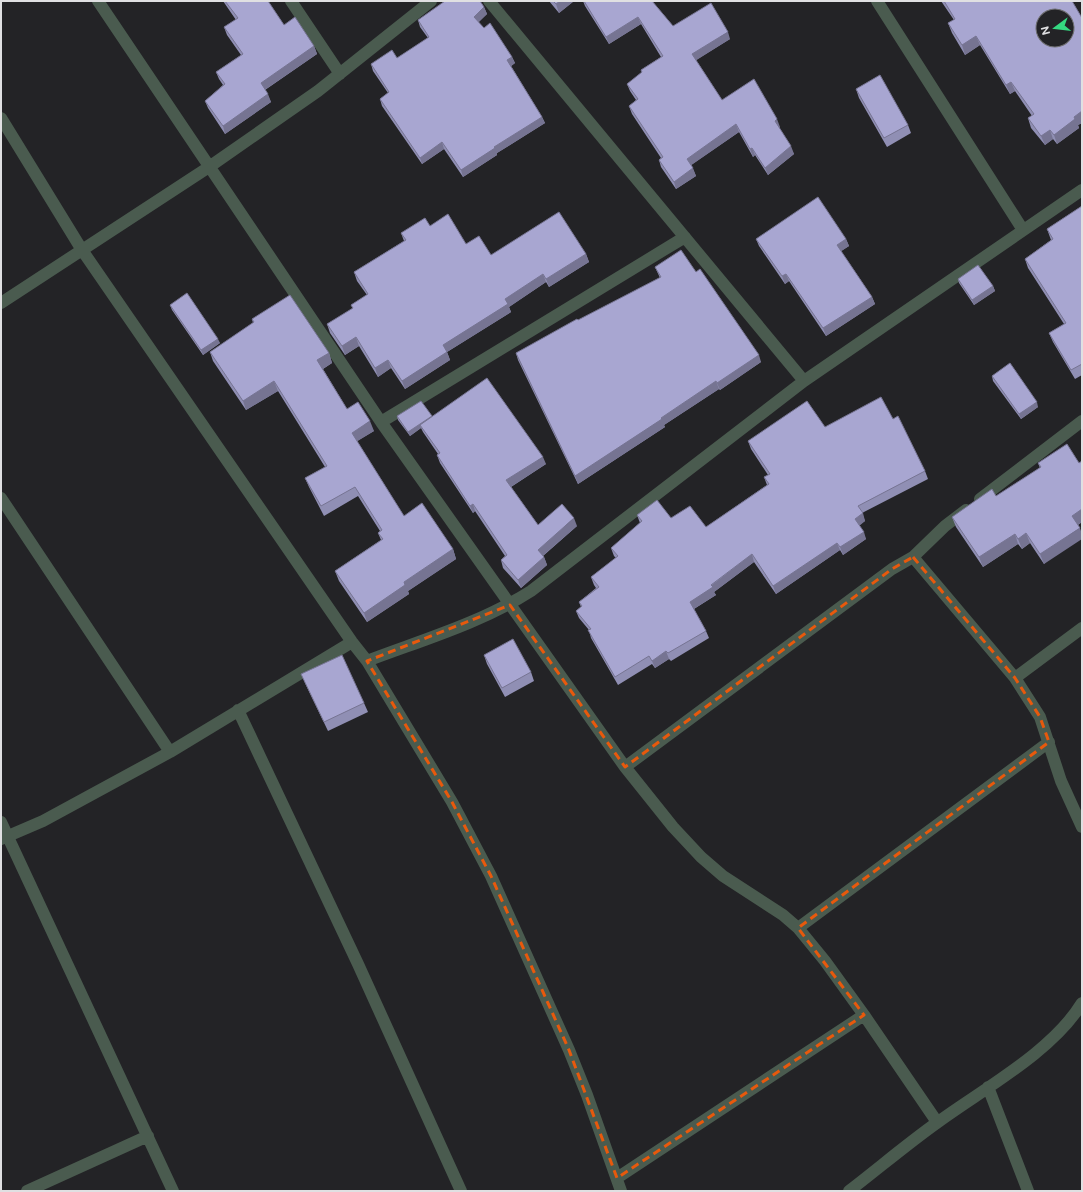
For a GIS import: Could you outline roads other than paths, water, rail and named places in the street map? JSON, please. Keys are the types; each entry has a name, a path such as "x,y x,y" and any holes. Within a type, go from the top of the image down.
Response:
{"street":[{"path":"98,1 381,422 625,767 673,826 701,857 723,876 777,911 798,928 825,961 864,1015 937,1122"},
{"path":"291,1 340,74"},
{"path":"1,303 209,167 318,91 431,1"},
{"path":"489,1 804,381"},
{"path":"878,1 1023,230"},
{"path":"1,118 82,250 352,642 367,661 452,802 491,876 569,1050 621,1191"},
{"path":"367,661 510,605 550,577 804,381 1082,190"},
{"path":"381,422 686,237"},
{"path":"625,767 892,569 913,556 945,526 1082,421"},
{"path":"1,498 170,752"},
{"path":"913,556 1015,678 1040,717 1061,781 1082,827"},
{"path":"1015,678 1082,628"},
{"path":"4,838 43,821 170,752 352,642"},
{"path":"238,710 358,964 461,1191"},
{"path":"798,928 1049,742"},
{"path":"1,822 4,838 148,1136 173,1191"},
{"path":"849,1191 937,1122 1039,1050 1060,1030 1082,1003"},
{"path":"617,1178 864,1015"},
{"path":"988,1087 1028,1191"},
{"path":"27,1191 148,1136"}]}
